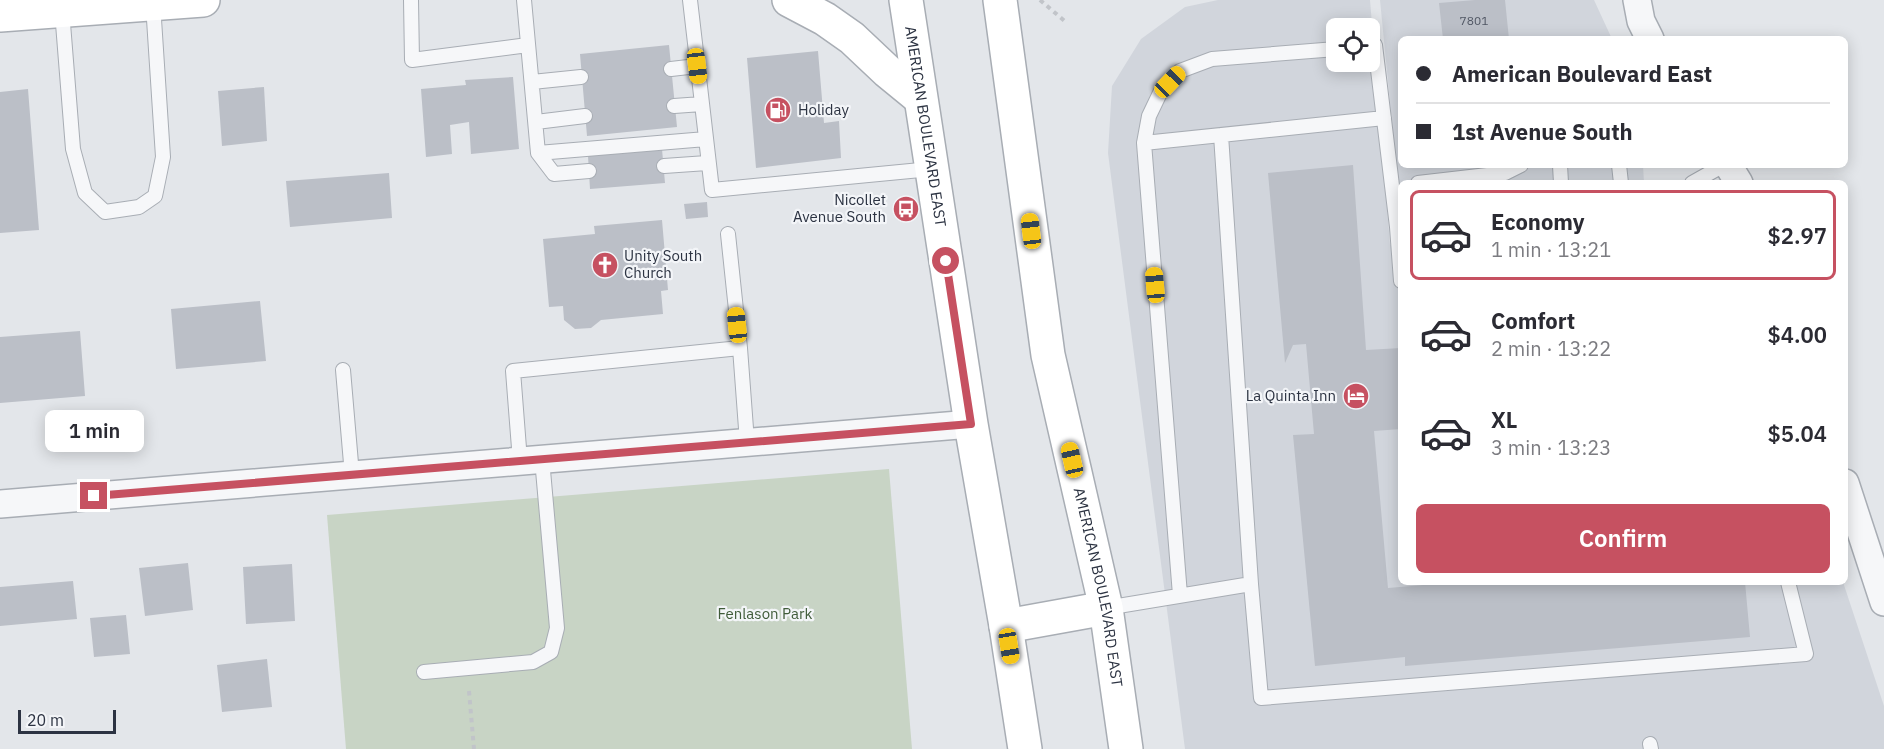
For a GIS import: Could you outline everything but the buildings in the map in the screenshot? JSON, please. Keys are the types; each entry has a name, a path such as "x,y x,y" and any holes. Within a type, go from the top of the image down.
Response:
{"main road":[{"path":"0,15 196,0"},
{"path":"789,0 825,19 852,38 920,98"},
{"name":"AMERICAN BOULEVARD EAST","path":"906,0 971,424 1025,749"},
{"name":"AMERICAN BOULEVARD EAST","path":"1000,0 1048,355 1106,608 1126,749"},
{"path":"1006,626 1106,608"}],"street":[{"path":"1636,0 1641,21 1648,36"},
{"path":"0,504 971,424"},
{"path":"1848,492 1884,602"}],"lane":[{"path":"411,0 412,60 528,45"},
{"path":"524,0 538,153 554,174 589,171"},
{"path":"690,0 707,163 712,190 931,169"},
{"path":"62,11 73,149 85,193 105,212 139,207 155,196 163,157 153,4"},
{"path":"1180,595 1144,143 1149,116 1160,93 1180,71 1212,59 1326,50"},
{"path":"671,69 697,66"},
{"path":"1379,72 1398,213"},
{"path":"532,82 582,77"},
{"path":"674,106 702,104"},
{"path":"536,122 585,116"},
{"path":"1144,143 1384,118"},
{"path":"1221,135 1251,584 1261,698 1806,654 1789,585"},
{"path":"538,153 706,139"},
{"path":"664,166 707,163"},
{"path":"1444,180 1504,173 1515,168"},
{"path":"1698,180 1720,168"},
{"path":"728,234 747,442"},
{"path":"424,672 533,662 551,652 557,628 531,460 513,370 740,348"},
{"path":"343,370 352,475"},
{"path":"1106,608 1251,584"}],"path":[{"path":"1040,0 1067,23"},
{"path":"469,691 474,749"}],"shaded area":[{"path":"1218,0 1370,0 1371,18 1326,18 1326,72 1376,72 1390,245 1398,244 1398,585 1844,585 1884,706 1884,749 1185,749 1108,153 1112,86 1141,39 1185,7"},
{"path":"1380,0 1594,0 1611,36 1398,36 1398,168 1643,168 1644,180 1398,180 1398,183"}],"green space":[{"name":"Fenlason Park","path":"889,469 912,749 346,749 327,515"}],"place":[{"name":"Holiday","path":"778,110"},
{"name":"Nicollet Avenue South","path":"906,209"},
{"name":"Unity South Church","path":"605,265"},
{"name":"La Quinta Inn","path":"1356,396"}],"route":[{"path":"94,496 971,424 946,261"}]}
